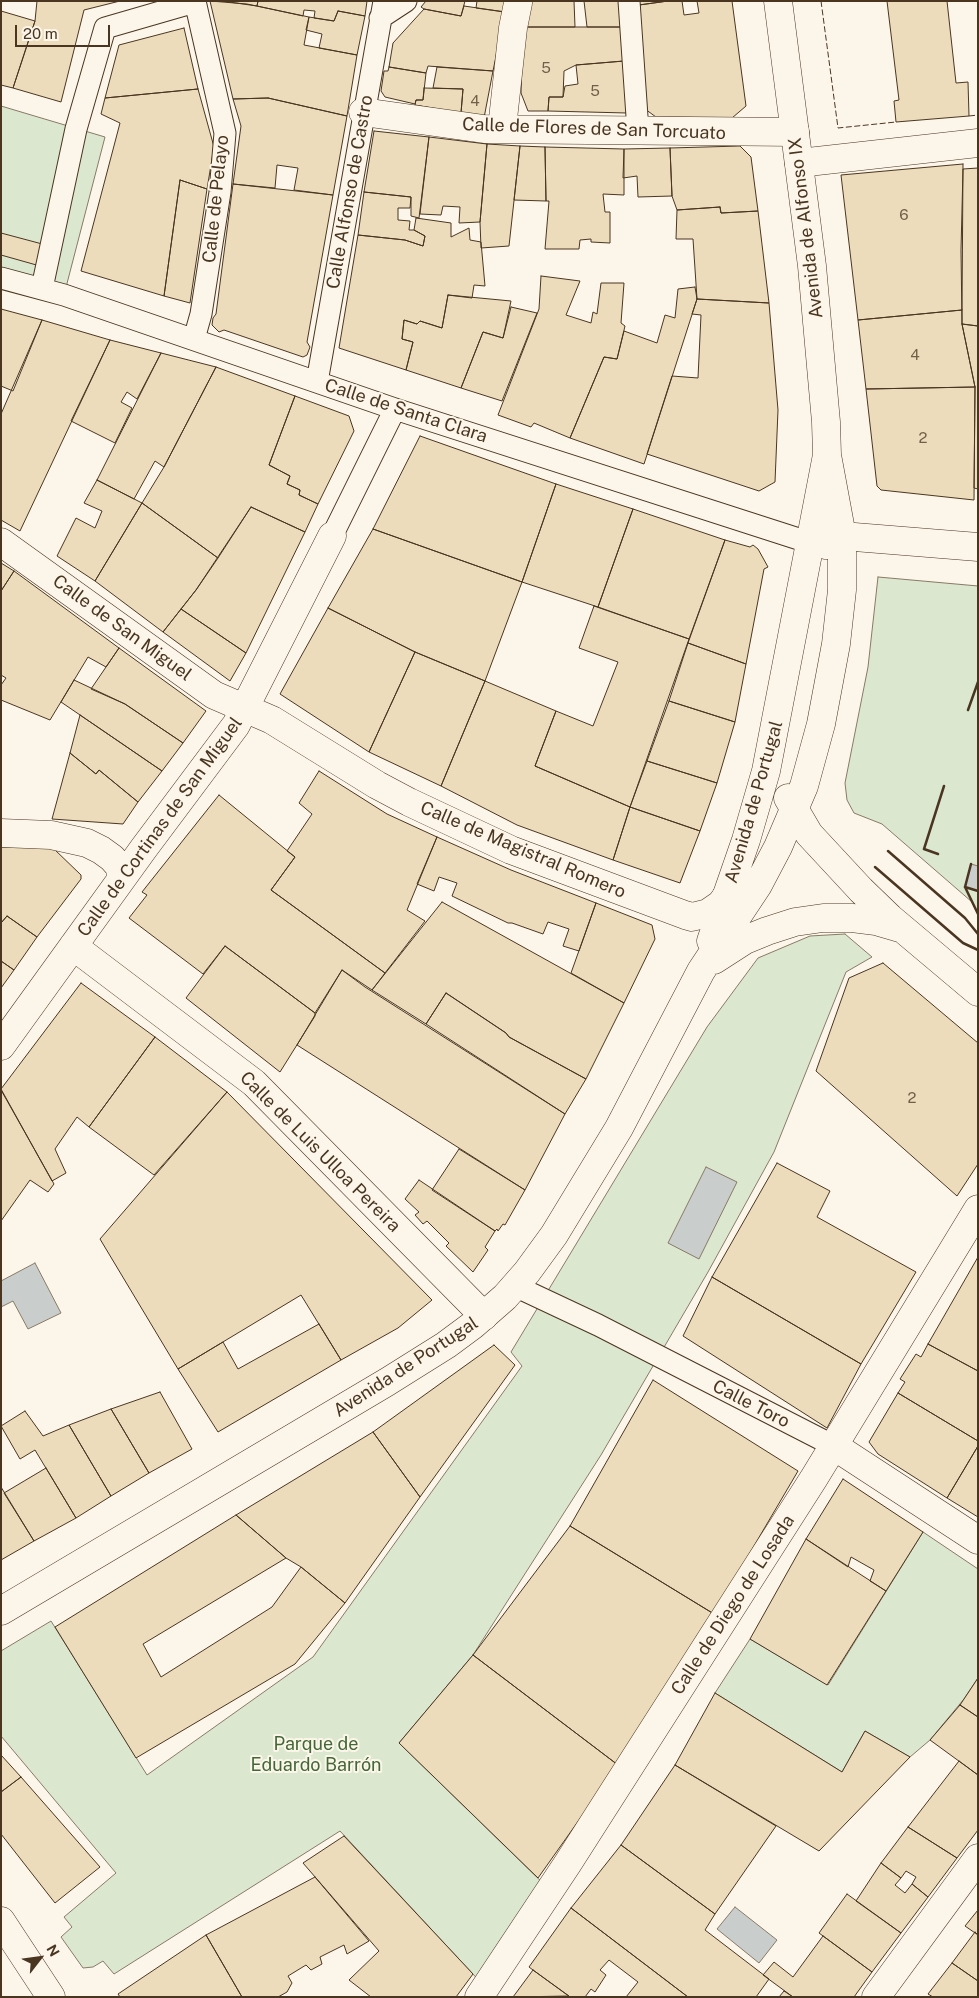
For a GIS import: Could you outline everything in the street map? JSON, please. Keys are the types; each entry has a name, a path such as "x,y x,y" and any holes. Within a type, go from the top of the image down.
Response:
{"street":[{"path":"42,288 76,129 105,28 195,1"},
{"name":"Calle de Pelayo","path":"194,339 201,314 219,201 225,133 195,1"},
{"path":"382,10 406,1"},
{"path":"629,1 638,131"},
{"name":"Avenida de Alfonso IX","path":"778,1 815,301 827,455 842,536"},
{"path":"502,128 513,28 519,2"},
{"name":"Calle Alfonso de Castro","path":"317,382 382,10"},
{"name":"Calle de Flores de San Torcuato","path":"363,112 476,128 795,132"},
{"path":"799,163 978,142"},
{"name":"Calle de Santa Clara","path":"1,278 42,288 396,409 811,543"},
{"name":"Calle de Cortinas de San Miguel","path":"1,1046 224,742 245,709 396,409"},
{"name":"Avenida de Alfonso IX","path":"805,572 827,455"},
{"path":"805,572 824,547 842,536 978,547"},
{"name":"Avenida de Portugal","path":"1,1611 446,1345 484,1316 514,1286 554,1235 619,1128 701,971 758,885 794,810 817,744 830,680 840,608 843,571 842,536"},
{"name":"Calle de San Miguel","path":"1,542 214,695 245,709"},
{"name":"Avenida de Portugal","path":"701,971 753,816 774,738 805,572"},
{"name":"Calle de Magistral Romero","path":"245,709 272,720 392,794 526,856 692,917 708,913 726,897"},
{"path":"774,738 779,775 794,810 818,845 861,890 904,930 978,992"},
{"path":"1,833 51,835 87,843 112,858 120,868 122,879"},
{"path":"701,971 716,958 745,940 795,922 823,918 852,918 885,922 904,930"},
{"name":"Calle de Luis Ulloa Pereira","path":"74,946 254,1083 484,1316"},
{"name":"Calle de Diego de Losada","path":"479,1997 568,1864 834,1446 978,1209"},
{"name":"Calle Toro","path":"514,1286 598,1325 834,1446 978,1540"},
{"path":"876,1997 978,1858"},
{"path":"1,1921 51,1997"}],"green space":[{"path":"1,106 105,137 64,295 1,278"},
{"path":"878,577 978,586 978,914 972,902 882,824 854,813 847,800 845,783 868,667"},
{"name":"Parque de Eduardo Barrón","path":"845,934 872,957 846,972 774,1152 708,1272 601,1455 473,1655 399,1743 550,1890 485,1987 340,1831 114,1974 103,1961 93,1967 83,1968 61,1937 72,1927 64,1917 116,1873 1,1736 1,1651 51,1621 147,1775 313,1657 522,1366 511,1352 707,1027 758,958 810,936"},
{"path":"923,1532 978,1569 978,1678 964,1699 930,1740 910,1757 865,1731 842,1772 715,1693 750,1639 828,1685"}],"shaded area":[{"path":"971,864 978,866 978,891 965,887"},
{"path":"706,1167 737,1182 699,1259 668,1243"},
{"path":"35,1263 61,1313 28,1329 13,1301 1,1307 1,1281"},
{"path":"735,1907 777,1940 759,1963 717,1929"}],"building":[{"path":"37,1 120,1 84,10 61,102 13,88 35,21"},
{"path":"210,1 247,4 309,17 304,45 357,55 347,116 268,98 233,99"},
{"path":"222,1 258,1 257,6"},
{"path":"258,1 367,1 365,16 338,11 334,21 314,18 315,11 304,10 303,16 257,6"},
{"path":"426,1 465,1 461,16 424,9 421,7"},
{"path":"477,1 507,1 505,12 476,8"},
{"path":"532,1 574,1 575,27 523,27"},
{"path":"584,1 619,1 622,27 587,27"},
{"path":"638,1 668,1 639,5"},
{"path":"682,1 684,15 699,13 697,1 732,1 746,106 732,118 656,117 645,109 639,5"},
{"path":"887,1 947,1 956,83 968,82 969,116 896,122 894,101 899,100"},
{"path":"464,6 505,12 493,71 428,66 426,73 389,67 393,43 424,9 461,16"},
{"path":"1,11 35,21 13,88 1,85"},
{"path":"338,11 365,16 357,55 319,48 322,34 306,30 309,17 334,21"},
{"path":"523,27 622,27 624,61 576,65 564,71 563,97 549,97 548,111 528,111 521,93"},
{"path":"184,28 198,89 105,98 119,45"},
{"path":"624,61 627,113 548,111 549,97 563,97 565,86 578,84 576,65"},
{"path":"389,67 426,73 423,100 416,100 415,104 385,97 381,91 384,71 388,71"},
{"path":"437,67 493,71 484,118 461,113 463,89 433,88"},
{"path":"424,88 463,89 461,113 415,105 416,100 423,100"},
{"path":"198,89 214,147 207,189 180,180 164,296 81,271 120,123 101,114 105,98"},
{"path":"268,98 347,116 333,195 294,190 298,168 277,165 275,188 233,184 241,126 233,99"},
{"path":"374,131 429,137 419,218 411,216 411,197 364,192"},
{"path":"429,137 487,144 480,222 459,223 460,207 443,206 441,215 420,214"},
{"path":"487,144 520,146 509,246 481,248 480,222"},
{"path":"520,146 545,147 546,201 514,200"},
{"path":"740,146 751,157 758,211 721,213 720,207 677,210 672,196 670,148"},
{"path":"545,147 624,149 624,195 603,194 605,212 610,212 610,243 591,242 591,239 580,240 579,249 545,249 549,201 546,201"},
{"path":"670,148 672,196 638,197 637,176 623,178 624,149"},
{"path":"963,164 962,310 858,320 841,175"},
{"path":"978,168 978,326 962,324 961,250 963,169"},
{"path":"180,180 207,189 190,303 164,296"},
{"path":"233,184 333,195 307,342 310,347 307,355 303,357 224,330 219,332 212,325 216,314"},
{"path":"364,192 411,197 410,208 398,208 398,220 410,221 409,230 414,230 425,236 423,246 405,240 358,235"},
{"path":"720,207 721,213 758,211 769,303 697,299 693,239 676,239 677,210"},
{"path":"416,218 451,223 451,237 469,228 470,240 481,242 485,286 474,285 472,298 448,295 442,328 420,321 417,324 404,320 402,339 413,342 406,370 339,348 358,235 405,240 423,246 425,236 414,230"},
{"path":"1,233 46,245 40,266 1,255"},
{"path":"541,276 580,281 566,315 591,323 593,312 597,314 601,283 624,283 621,323 625,326 617,359 604,357 570,438 534,423 531,427 498,415 539,309"},
{"path":"695,287 697,299 644,464 570,438 604,357 617,359 624,331 657,343 665,315 675,318 678,289"},
{"path":"448,295 511,301 503,338 483,332 461,388 406,370 413,342 402,339 404,320 417,324 420,321 442,328"},
{"path":"697,299 769,303 778,410 775,482 759,491 647,454 672,376 698,378 701,315 692,314"},
{"path":"511,307 537,313 502,401 461,388 483,332 503,338"},
{"path":"1,309 42,320 13,391 1,386"},
{"path":"962,310 962,324 975,387 866,389 858,320"},
{"path":"42,320 110,340 20,531 1,520 1,414"},
{"path":"962,324 978,326 978,489 974,488 975,387"},
{"path":"110,340 161,353 137,399 127,392 121,402 132,408 115,443 71,421"},
{"path":"161,353 216,367 164,467 155,461 134,499 97,480"},
{"path":"216,367 295,396 269,465 290,476 287,484 300,490 299,495 318,504 305,532 251,507 218,558 142,503 164,467"},
{"path":"975,387 974,500 881,490 877,486 866,389"},
{"path":"295,396 349,416 354,431 318,504 299,495 300,490 287,484 290,476 269,465"},
{"path":"420,436 556,484 522,582 373,529"},
{"path":"97,480 142,503 95,581 57,556 76,518 95,528 102,511 84,503"},
{"path":"556,484 633,509 598,607 522,582"},
{"path":"142,503 218,558 163,632 95,581"},
{"path":"251,507 305,532 246,653 181,609 196,590"},
{"path":"633,509 725,540 689,639 598,607"},
{"path":"373,529 522,582 485,681 415,652 328,608"},
{"path":"725,540 750,547 753,545 758,549 768,567 764,569 746,664 688,643"},
{"path":"1,563 14,571 1,591"},
{"path":"14,571 119,648 106,667 88,657 50,720 1,700 1,685 6,678 1,675 1,591"},
{"path":"594,606 689,639 630,807 535,766 556,711 593,726 618,662 579,648"},
{"path":"328,608 415,652 369,752 280,694"},
{"path":"181,609 246,653 230,681 163,632"},
{"path":"688,643 746,664 735,722 669,701"},
{"path":"119,648 206,711 183,743 125,704 91,689"},
{"path":"415,652 485,681 441,786 369,752"},
{"path":"74,680 125,704 183,743 162,771 61,702"},
{"path":"485,681 556,711 535,766 630,807 613,860 517,825 441,786"},
{"path":"669,701 735,722 717,783 647,761"},
{"path":"80,715 162,771 138,802 99,770 96,774 70,753"},
{"path":"70,753 96,774 99,770 138,802 123,824 52,819"},
{"path":"647,761 717,783 700,831 630,807"},
{"path":"319,771 387,814 437,837 407,910 425,921 385,973 271,890 295,857 287,851 312,814 299,803"},
{"path":"219,795 295,857 271,890 385,973 372,990 342,970 315,1013 225,946 203,974 129,918 147,895 142,892"},
{"path":"630,807 700,831 680,883 613,860"},
{"path":"437,837 511,870 596,903 579,951 563,946 569,929 548,922 543,934 508,923 452,896 457,883 439,877 434,891 417,884"},
{"path":"1,847 53,848 81,875 81,879 37,937 7,916 1,923"},
{"path":"442,902 624,1003 586,1079 509,1037 506,1033 446,993 426,1024 372,990"},
{"path":"596,903 652,925 655,939 624,1003 571,973"},
{"path":"7,916 37,937 14,970 1,961 1,923"},
{"path":"225,946 315,1013 315,1016 280,1072 186,998"},
{"path":"1,961 14,970 1,988"},
{"path":"883,963 978,1043 978,1164 957,1196 816,1071 849,978"},
{"path":"342,970 365,987 565,1114 525,1190 297,1045"},
{"path":"81,983 155,1037 89,1127 77,1117 55,1149 66,1173 52,1181 1,1089"},
{"path":"446,993 506,1033 509,1037 586,1079 565,1114 426,1024"},
{"path":"155,1037 227,1092 154,1175 89,1127"},
{"path":"1,1090 54,1184 48,1192 30,1180 1,1221"},
{"path":"227,1092 432,1300 398,1328 341,1360 301,1295 178,1369 100,1239"},
{"path":"459,1149 525,1190 505,1225 503,1224 498,1231 497,1229 495,1231 432,1190"},
{"path":"777,1163 830,1191 817,1217 916,1272 861,1364 712,1277"},
{"path":"419,1180 495,1231 485,1247 488,1250 473,1272 446,1246 449,1243 427,1221 423,1224 415,1215 419,1212 405,1199"},
{"path":"978,1257 978,1371 928,1344"},
{"path":"712,1277 861,1364 827,1428 683,1336"},
{"path":"319,1324 341,1360 218,1432 178,1369 223,1342 238,1369"},
{"path":"928,1344 978,1371 978,1441 898,1393 905,1382 900,1379 916,1354 921,1357"},
{"path":"494,1345 515,1365 420,1497 373,1432"},
{"path":"653,1380 798,1471 714,1614 570,1526"},
{"path":"160,1392 192,1449 149,1473 111,1409"},
{"path":"898,1393 978,1441 978,1446 947,1498 878,1454 869,1442"},
{"path":"111,1409 149,1473 111,1496 69,1425"},
{"path":"25,1411 43,1436 69,1425 111,1496 76,1518 35,1450 20,1459 1,1426"},
{"path":"373,1432 420,1497 345,1603 301,1567 286,1558 236,1515"},
{"path":"978,1446 978,1517 947,1498"},
{"path":"46,1468 76,1518 34,1541 4,1493"},
{"path":"843,1479 923,1532 886,1591 870,1581 874,1570 851,1557 848,1567 806,1539"},
{"path":"1,1487 34,1541 1,1560"},
{"path":"236,1515 286,1558 143,1644 161,1677 272,1607 301,1567 345,1603 295,1664 136,1758 55,1627"},
{"path":"570,1526 714,1614 618,1765 473,1655"},
{"path":"806,1539 886,1591 827,1685 750,1639"},
{"path":"473,1655 618,1765 538,1878 399,1743"},
{"path":"978,1678 978,1717 960,1705"},
{"path":"715,1693 842,1772 865,1731 910,1757 819,1851 675,1765"},
{"path":"960,1705 978,1717 978,1775 930,1740"},
{"path":"1,1755 21,1777 1,1792"},
{"path":"959,1761 978,1775 978,1830 957,1858 908,1827"},
{"path":"675,1765 776,1826 715,1914 621,1845"},
{"path":"21,1777 100,1867 55,1903 1,1834 1,1792"},
{"path":"908,1827 957,1858 928,1897 912,1884 916,1877 906,1871 901,1878 881,1863"},
{"path":"344,1836 473,1974 456,1997 371,1997 349,1980 379,1951 303,1863"},
{"path":"621,1845 715,1914 705,1930 769,1979 756,1997 688,1997 571,1908"},
{"path":"881,1863 901,1878 895,1885 905,1893 912,1884 928,1897 901,1933 856,1901"},
{"path":"315,1877 369,1941 347,1954 344,1945 320,1957 322,1964 311,1970 306,1965 288,1976 292,1983 287,1992 278,1997 242,1997 206,1935"},
{"path":"847,1894 901,1933 872,1972 819,1933"},
{"path":"571,1908 688,1997 626,1997 638,1982 609,1960 600,1970 606,1975 595,1992 591,1989 585,1997 570,1997 529,1967"},
{"path":"978,1910 978,1935 965,1926"},
{"path":"975,1932 978,1935 978,1981 952,1963"},
{"path":"206,1935 242,1997 120,1997 118,1994"},
{"path":"823,1936 872,1972 854,1997 793,1997 763,1975 774,1962 793,1977"},
{"path":"952,1963 978,1981 978,1997 933,1997 928,1994"},
{"path":"533,1970 569,1996 513,1997"},
{"path":"784,1991 793,1997 779,1997"}],"fence":[{"path":"821,1 838,128 896,122"},
{"path":"969,116 978,115"}],"wall":[{"path":"968,710 978,682"},
{"path":"938,854 924,849 944,786"},
{"path":"888,851 965,918 978,934"},
{"path":"971,864 965,887 978,891"},
{"path":"875,867 963,943 978,950"},
{"path":"965,887 978,914"}]}
